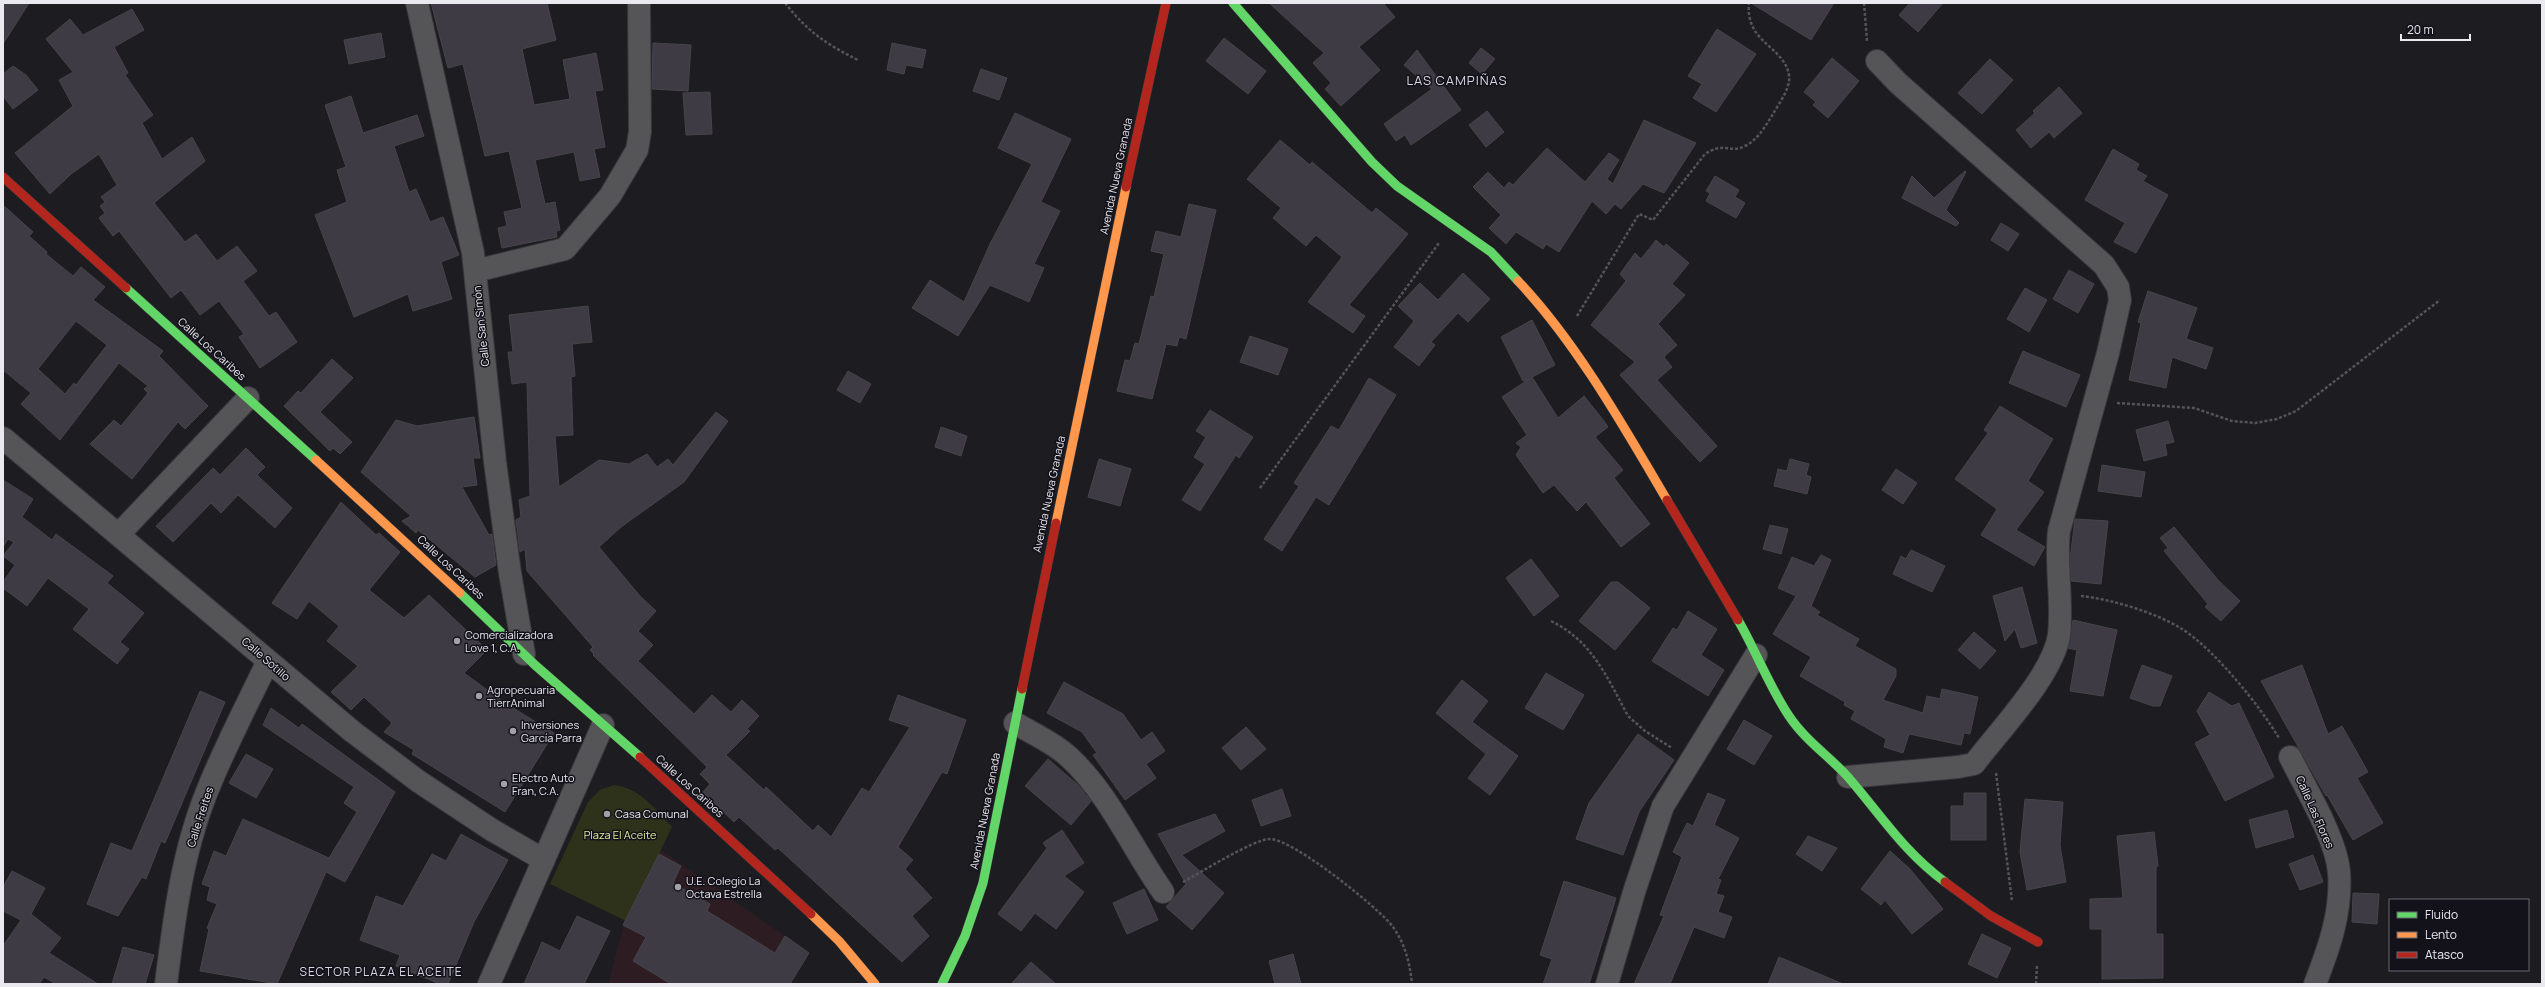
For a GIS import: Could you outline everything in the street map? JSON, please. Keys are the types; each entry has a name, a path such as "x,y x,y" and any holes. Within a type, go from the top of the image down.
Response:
{"street":[{"name":"Calle San Simón","path":"417,3 468,223 475,272 496,469 510,573 524,654"},
{"path":"475,272 565,249 610,196 627,169 637,150 640,132 639,3"},
{"name":"Avenida Nueva Granada","path":"942,984 965,936 983,882 1166,3"},
{"path":"1240,6 1372,162 1397,186 1491,252 1506,265 1541,305 1564,337 1653,476 1789,716 1806,737 1848,777 1896,838 1930,871 1960,895 2015,930 2038,942"},
{"path":"1848,777 1958,767 1974,764 2035,685 2054,653 2059,634 2057,549 2059,531 2120,300 2118,287 2114,277 2104,265 1898,83 1877,61"},
{"name":"Calle Los Caribes","path":"3,177 407,542 524,654 669,782 839,941 875,984"},
{"path":"119,534 248,398"},
{"name":"Calle Sotillo","path":"3,438 119,534 313,700 418,781 492,830 544,860"},
{"path":"1607,984 1654,829 1663,806 1756,656"},
{"name":"Calle Freites","path":"166,984 182,878 192,837 206,794 268,661"},
{"path":"1015,724 1054,745 1069,757 1105,801 1141,860 1163,892"},
{"path":"489,984 603,725"},
{"name":"Calle Las Flores","path":"2290,757 2321,819 2339,871 2339,899 2335,928 2315,984"}],"path":[{"path":"785,3 810,32 826,44 858,60"},
{"path":"1564,337 1639,214 1653,220 1705,154 1715,147 1745,146 1765,128 1787,90 1789,75 1783,63 1757,35 1751,25 1749,3"},
{"path":"1864,3 1867,44 1877,61"},
{"path":"1260,488 1453,225"},
{"path":"2094,402 2194,408 2232,421 2254,423 2276,419 2296,411 2440,300"},
{"path":"2059,595 2084,597 2126,607 2160,618 2183,629 2210,652 2264,713 2290,757"},
{"path":"1551,621 1565,627 1595,656 1628,716 1634,723 1691,760"},
{"path":"1991,741 2015,930"},
{"path":"1163,892 1255,844 1269,839 1281,840 1312,859 1392,926 1404,945 1412,984"}],"shaded area":[{"name":"U.E. Colegio La Octava Estrella","path":"661,850 785,936 756,984 608,984 624,925"}],"green space":[{"name":"Plaza El Aceite","path":"614,785 632,790 646,800 672,827 626,921 550,884 588,802 600,790"}],"building":[{"path":"3,3 29,3 3,44"},
{"path":"431,3 547,3 556,40 522,49 534,105 570,99 563,60 596,53 603,90 595,91 605,147 594,149 600,177 580,181 574,152 535,160 545,204 555,202 560,230 556,231 557,237 502,248 498,228 507,226 504,212 522,208 509,151 485,156 463,64 448,68"},
{"path":"1269,3 1383,3 1395,17 1359,47 1380,70 1341,106 1325,89 1331,83 1313,63 1324,53"},
{"path":"1751,3 1834,3 1811,40"},
{"path":"1910,3 1943,3 1918,32 1899,15"},
{"path":"132,9 144,30 114,47 128,73 125,75 153,115 142,123 162,159 192,137 205,161 154,203 185,242 196,234 217,261 237,246 257,271 243,281 269,316 276,312 297,342 260,368 239,337 244,334 219,301 200,315 181,290 171,298 119,231 113,236 99,218 105,213 100,206 105,202 101,197 117,185 99,154 71,174 50,194 15,153 73,106 59,80 73,72 46,39 70,19 83,35"},
{"path":"1717,29 1756,54 1716,112 1693,98 1702,84 1688,76"},
{"path":"381,33 385,57 349,64 344,40"},
{"path":"1224,38 1266,71 1248,94 1206,61"},
{"path":"653,43 691,45 688,91 652,89"},
{"path":"892,43 926,50 922,68 906,65 904,74 887,70"},
{"path":"1481,48 1495,59 1482,74 1469,63"},
{"path":"1417,50 1461,110 1411,145 1405,135 1396,141 1384,124 1432,89 1404,65"},
{"path":"1832,58 1859,81 1828,118 1813,105 1816,102 1804,92"},
{"path":"1990,59 2013,80 1982,114 1958,93"},
{"path":"13,66 26,75 38,90 13,109 3,96 3,74"},
{"path":"981,69 1007,78 999,100 973,91"},
{"path":"2059,87 2082,113 2054,138 2049,132 2031,148 2016,130 2035,113 2033,111"},
{"path":"710,92 712,134 686,135 683,93"},
{"path":"351,96 363,133 417,115 424,136 394,146 409,192 416,189 430,222 443,217 459,255 441,262 452,299 413,311 408,294 354,317 315,215 347,202 337,170 346,167 325,105"},
{"path":"1487,111 1504,132 1486,147 1469,125"},
{"path":"1015,113 1071,139 1041,202 1060,211 1034,264 1044,268 1029,302 990,285 958,336 912,308 930,280 964,302 990,244 1032,164 998,148"},
{"path":"1644,120 1696,143 1664,193 1643,184 1621,209 1615,204 1606,214 1592,201 1559,252 1546,244 1543,249 1516,232 1506,244 1489,228 1501,215 1473,187 1488,172 1504,188 1509,182 1513,185 1547,148 1585,182 1609,153 1619,160 1607,179 1613,184"},
{"path":"1280,140 1310,165 1312,162 1372,213 1376,208 1408,234 1349,305 1365,316 1353,333 1308,302 1342,257 1316,235 1306,246 1273,218 1281,208 1247,179"},
{"path":"2113,149 2139,164 2136,170 2147,176 2143,181 2168,195 2136,253 2114,242 2125,223 2085,200"},
{"path":"1965,171 1966,172 1946,210 1959,223 1956,226 1902,198 1912,176 1934,198"},
{"path":"1715,176 1739,190 1735,197 1745,203 1736,218 1706,201 1710,193 1706,191"},
{"path":"1189,204 1216,210 1186,339 1179,337 1177,346 1166,344 1152,399 1117,391 1125,360 1130,361 1135,343 1139,344 1151,296 1154,297 1164,254 1151,251 1156,231 1181,237"},
{"path":"3,205 33,232 29,236 47,252 46,254 73,276 81,267 105,287 93,300 163,351 159,356 208,406 185,429 178,422 132,479 90,444 114,420 121,426 148,393 144,389 148,386 119,363 60,440 21,404 31,393 3,370","holes":["76,321 107,345 76,385 74,383 65,394 38,369"]},
{"path":"2001,223 2019,234 2008,251 1991,240"},
{"path":"1656,240 1664,247 1666,244 1689,263 1672,284 1685,295 1658,324 1677,345 1664,357 1672,367 1657,380 1717,446 1700,462 1620,375 1635,362 1591,325 1626,281 1620,274 1635,253 1641,259"},
{"path":"2069,270 2094,284 2078,313 2053,299"},
{"path":"1463,273 1490,299 1468,322 1458,313 1431,342 1435,345 1419,366 1394,347 1414,321 1398,306 1420,283 1438,300"},
{"path":"2025,288 2047,300 2029,332 2007,319"},
{"path":"2148,291 2197,308 2186,339 2213,348 2206,369 2172,357 2166,388 2129,380 2141,323 2138,322"},
{"path":"588,306 592,342 572,344 575,376 571,377 573,435 555,436 559,487 599,460 629,464 647,454 657,467 668,459 673,465 716,412 728,421 684,482 621,527 599,547 640,596 656,611 638,631 653,645 638,661 694,714 712,695 731,712 742,700 759,716 747,729 750,731 726,755 764,790 766,787 813,831 818,825 831,837 862,788 869,792 910,727 889,720 898,695 966,720 947,774 942,772 898,847 913,860 905,869 932,898 912,916 929,936 902,962 778,848 775,850 739,817 734,822 703,792 710,784 700,774 707,767 593,655 594,654 590,650 593,647 527,571 525,549 520,552 516,520 521,517 519,500 530,496 527,382 512,384 508,352 513,352 509,315"},
{"path":"1532,320 1555,365 1532,377 1558,418 1584,396 1608,427 1595,437 1623,470 1614,478 1650,524 1621,547 1586,502 1577,511 1554,485 1543,493 1516,455 1521,447 1516,443 1527,435 1502,397 1529,379 1523,381 1501,337"},
{"path":"1250,336 1288,349 1278,375 1240,362"},
{"path":"2023,351 2080,375 2066,407 2009,383"},
{"path":"332,359 353,378 320,412 352,442 340,454 333,448 330,451 284,406 298,391 301,393"},
{"path":"848,371 871,384 860,403 837,390"},
{"path":"1369,378 1396,395 1329,505 1316,497 1282,551 1264,539 1299,486 1294,483 1331,426 1339,430"},
{"path":"2000,406 2053,439 2028,481 2044,492 2016,530 2045,547 2034,566 1981,535 1997,509 1955,479 1988,433 1984,430"},
{"path":"1210,410 1253,437 1239,458 1236,455 1200,511 1182,500 1205,464 1194,457 1206,437 1196,431"},
{"path":"474,417 480,458 473,458 477,485 462,487 489,535 492,534 496,565 475,577 418,530 416,533 402,521 411,516 361,472 396,420 417,426"},
{"path":"2168,421 2174,442 2165,444 2167,455 2144,461 2136,430"},
{"path":"941,427 967,436 961,456 935,447"},
{"path":"246,448 265,467 257,475 292,508 275,528 238,495 221,513 211,503 173,542 156,526 213,468 220,475"},
{"path":"1099,459 1131,469 1120,506 1088,497"},
{"path":"1790,459 1809,464 1806,475 1811,477 1807,494 1774,486 1778,469 1787,471"},
{"path":"2102,465 2145,472 2141,497 2098,491"},
{"path":"1896,469 1917,483 1903,504 1882,490"},
{"path":"3,480 33,499 22,517 52,540 56,534 113,576 107,583 144,613 120,642 129,649 117,664 73,629 89,609 48,578 27,606 3,588 3,582 15,565 3,556 14,542 8,539 3,547"},
{"path":"341,502 376,535 379,533 400,552 369,590 404,618 429,595 487,650 464,673 505,703 554,733 505,812 412,754 414,750 384,732 392,723 364,697 351,710 331,692 358,666 327,641 339,626 309,601 297,619 272,603"},
{"path":"2075,519 2108,521 2101,584 2071,581 2070,559"},
{"path":"1770,525 1788,529 1781,554 1763,549"},
{"path":"2174,527 2218,580 2240,601 2221,621 2205,607 2208,604 2164,551 2168,548 2160,538"},
{"path":"1911,550 1945,566 1932,592 1893,574 1901,556 1906,559"},
{"path":"1821,555 1831,560 1811,606 1820,612 1817,615 1859,639 1855,646 1896,669 1896,676 1883,700 1923,713 1927,696 1940,699 1942,689 1978,697 1970,734 1964,733 1961,745 1909,734 1903,753 1884,747 1886,739 1851,719 1855,711 1844,705 1845,702 1800,676 1811,657 1773,634 1796,596 1778,588 1792,557 1814,566"},
{"path":"1531,559 1559,596 1534,616 1506,578"},
{"path":"1611,582 1618,582 1650,608 1615,650 1579,621"},
{"path":"2022,587 2037,643 2021,648 2015,629 2005,641 1993,596"},
{"path":"1688,611 1717,629 1701,655 1724,670 1708,696 1652,661 1673,628 1677,630"},
{"path":"2073,620 2117,630 2103,696 2070,691 2077,650 2068,648"},
{"path":"1974,632 1996,651 1980,669 1958,650"},
{"path":"2142,665 2172,676 2160,706 2153,706 2130,698"},
{"path":"2302,665 2328,734 2342,726 2368,772 2357,778 2383,823 2353,840 2327,795 2326,796 2261,681"},
{"path":"1546,673 1584,695 1563,730 1525,708"},
{"path":"1462,680 1488,701 1472,722 1518,756 1490,795 1468,778 1486,754 1436,713"},
{"path":"1064,682 1123,714 1141,740 1152,732 1165,751 1146,764 1156,778 1125,800 1093,755 1097,753 1082,732 1047,713"},
{"path":"200,691 225,702 165,843 161,841 146,879 142,877 118,916 87,904 111,843 132,851"},
{"path":"2209,692 2232,706 2239,703 2274,777 2225,801 2195,743 2210,735 2197,711"},
{"path":"271,708 299,728 302,724 395,792 345,882 326,872 277,984 200,971 209,929 207,928 217,904 207,900 210,887 202,884 214,851 226,856 243,819 329,858 357,812 344,803 354,787 263,725"},
{"path":"1744,720 1772,736 1754,765 1727,749"},
{"path":"1246,727 1266,749 1241,770 1222,748"},
{"path":"1638,734 1674,760 1639,812 1623,855 1576,839 1589,803"},
{"path":"246,754 273,769 256,798 229,783"},
{"path":"1048,759 1078,785 1091,801 1071,825 1025,786"},
{"path":"1282,789 1291,816 1261,826 1252,800"},
{"path":"1708,793 1725,800 1714,825 1739,838 1718,879 1721,880 1716,894 1724,896 1718,912 1732,917 1724,938 1694,927 1670,984 1634,984 1664,916 1660,915 1682,857 1673,852 1687,823 1693,826"},
{"path":"1964,793 1986,793 1986,840 1951,840 1951,806 1964,806"},
{"path":"2025,799 2063,802 2060,845 2066,882 2027,890 2020,852"},
{"path":"2287,810 2294,837 2256,848 2249,820"},
{"path":"1215,814 1225,831 1182,855 1224,893 1192,930 1166,907 1186,884 1158,834"},
{"path":"1062,830 1084,863 1064,876 1084,892 1056,929 1035,913 1021,931 998,914 1047,848 1043,843"},
{"path":"2154,832 2158,866 2156,867 2156,934 2163,934 2163,978 2102,979 2102,929 2090,929 2090,899 2123,898 2117,836"},
{"path":"461,834 508,860 474,922 448,984 440,984 396,966 400,955 360,940 376,896 403,906 432,854 446,861"},
{"path":"1808,836 1837,848 1822,871 1796,854"},
{"path":"1890,851 1910,869 1943,909 1912,934 1885,900 1881,905 1861,889"},
{"name":"U.E. Colegio La Octava Estrella","path":"659,854 681,866 673,883 710,904 707,911 775,953 785,936 809,953 790,984 671,984 633,961 646,937 623,925"},
{"path":"2313,855 2323,882 2300,890 2289,864"},
{"path":"12,871 45,888 31,914 61,938 49,953 98,984 56,984 44,977 39,984 3,984 3,946 21,920 3,911 3,887"},
{"path":"1564,881 1616,898 1589,984 1543,984 1552,959 1540,955"},
{"path":"1144,889 1158,920 1127,934 1113,903"},
{"path":"2353,893 2379,894 2377,924 2352,922"},
{"path":"577,916 610,931 584,984 524,984 542,942 560,951"},
{"path":"1982,934 2011,948 1997,978 1968,964"},
{"path":"123,947 154,955 145,984 112,984"},
{"path":"1293,954 1301,984 1275,984 1269,961"},
{"path":"1779,957 1843,984 1768,984"},
{"path":"1031,962 1056,984 1011,984"}],"traffic: fast":[{"path":"1233,3 1372,162 1397,186 1491,252 1518,281"},
{"path":"126,288 316,460"},
{"path":"460,593 535,665 640,757"},
{"path":"1738,620 1775,693 1795,725 1848,777 1893,832 1917,858 1945,882"},
{"path":"942,984 965,936 983,883 1022,689"}],"traffic: slow":[{"path":"1056,523 1126,187"},
{"path":"1518,281 1560,331 1579,358 1616,415 1667,500"},
{"path":"316,460 460,593"},
{"path":"811,914 839,941 875,984"}],"traffic: jam":[{"path":"1126,187 1166,3"},
{"path":"3,177 126,288"},
{"path":"1667,500 1738,620"},
{"path":"1022,689 1056,523"},
{"path":"640,757 811,914"},
{"path":"1945,882 1991,916 2038,942"}],"place":[{"name":"Comercializadora Love 1, C.A.","path":"457,641"},
{"name":"Agropecuaria TierrAnimal","path":"479,696"},
{"name":"Inversiones García Parra","path":"513,731"},
{"name":"Electro Auto Fran, C.A.","path":"504,784"},
{"name":"Casa Comunal","path":"607,814"},
{"name":"U.E. Colegio La Octava Estrella","path":"678,887"}],"district":[{"name":"LAS CAMPIÑAS","path":"1457,80"},
{"name":"SECTOR PLAZA EL ACEITE","path":"381,972"}]}
